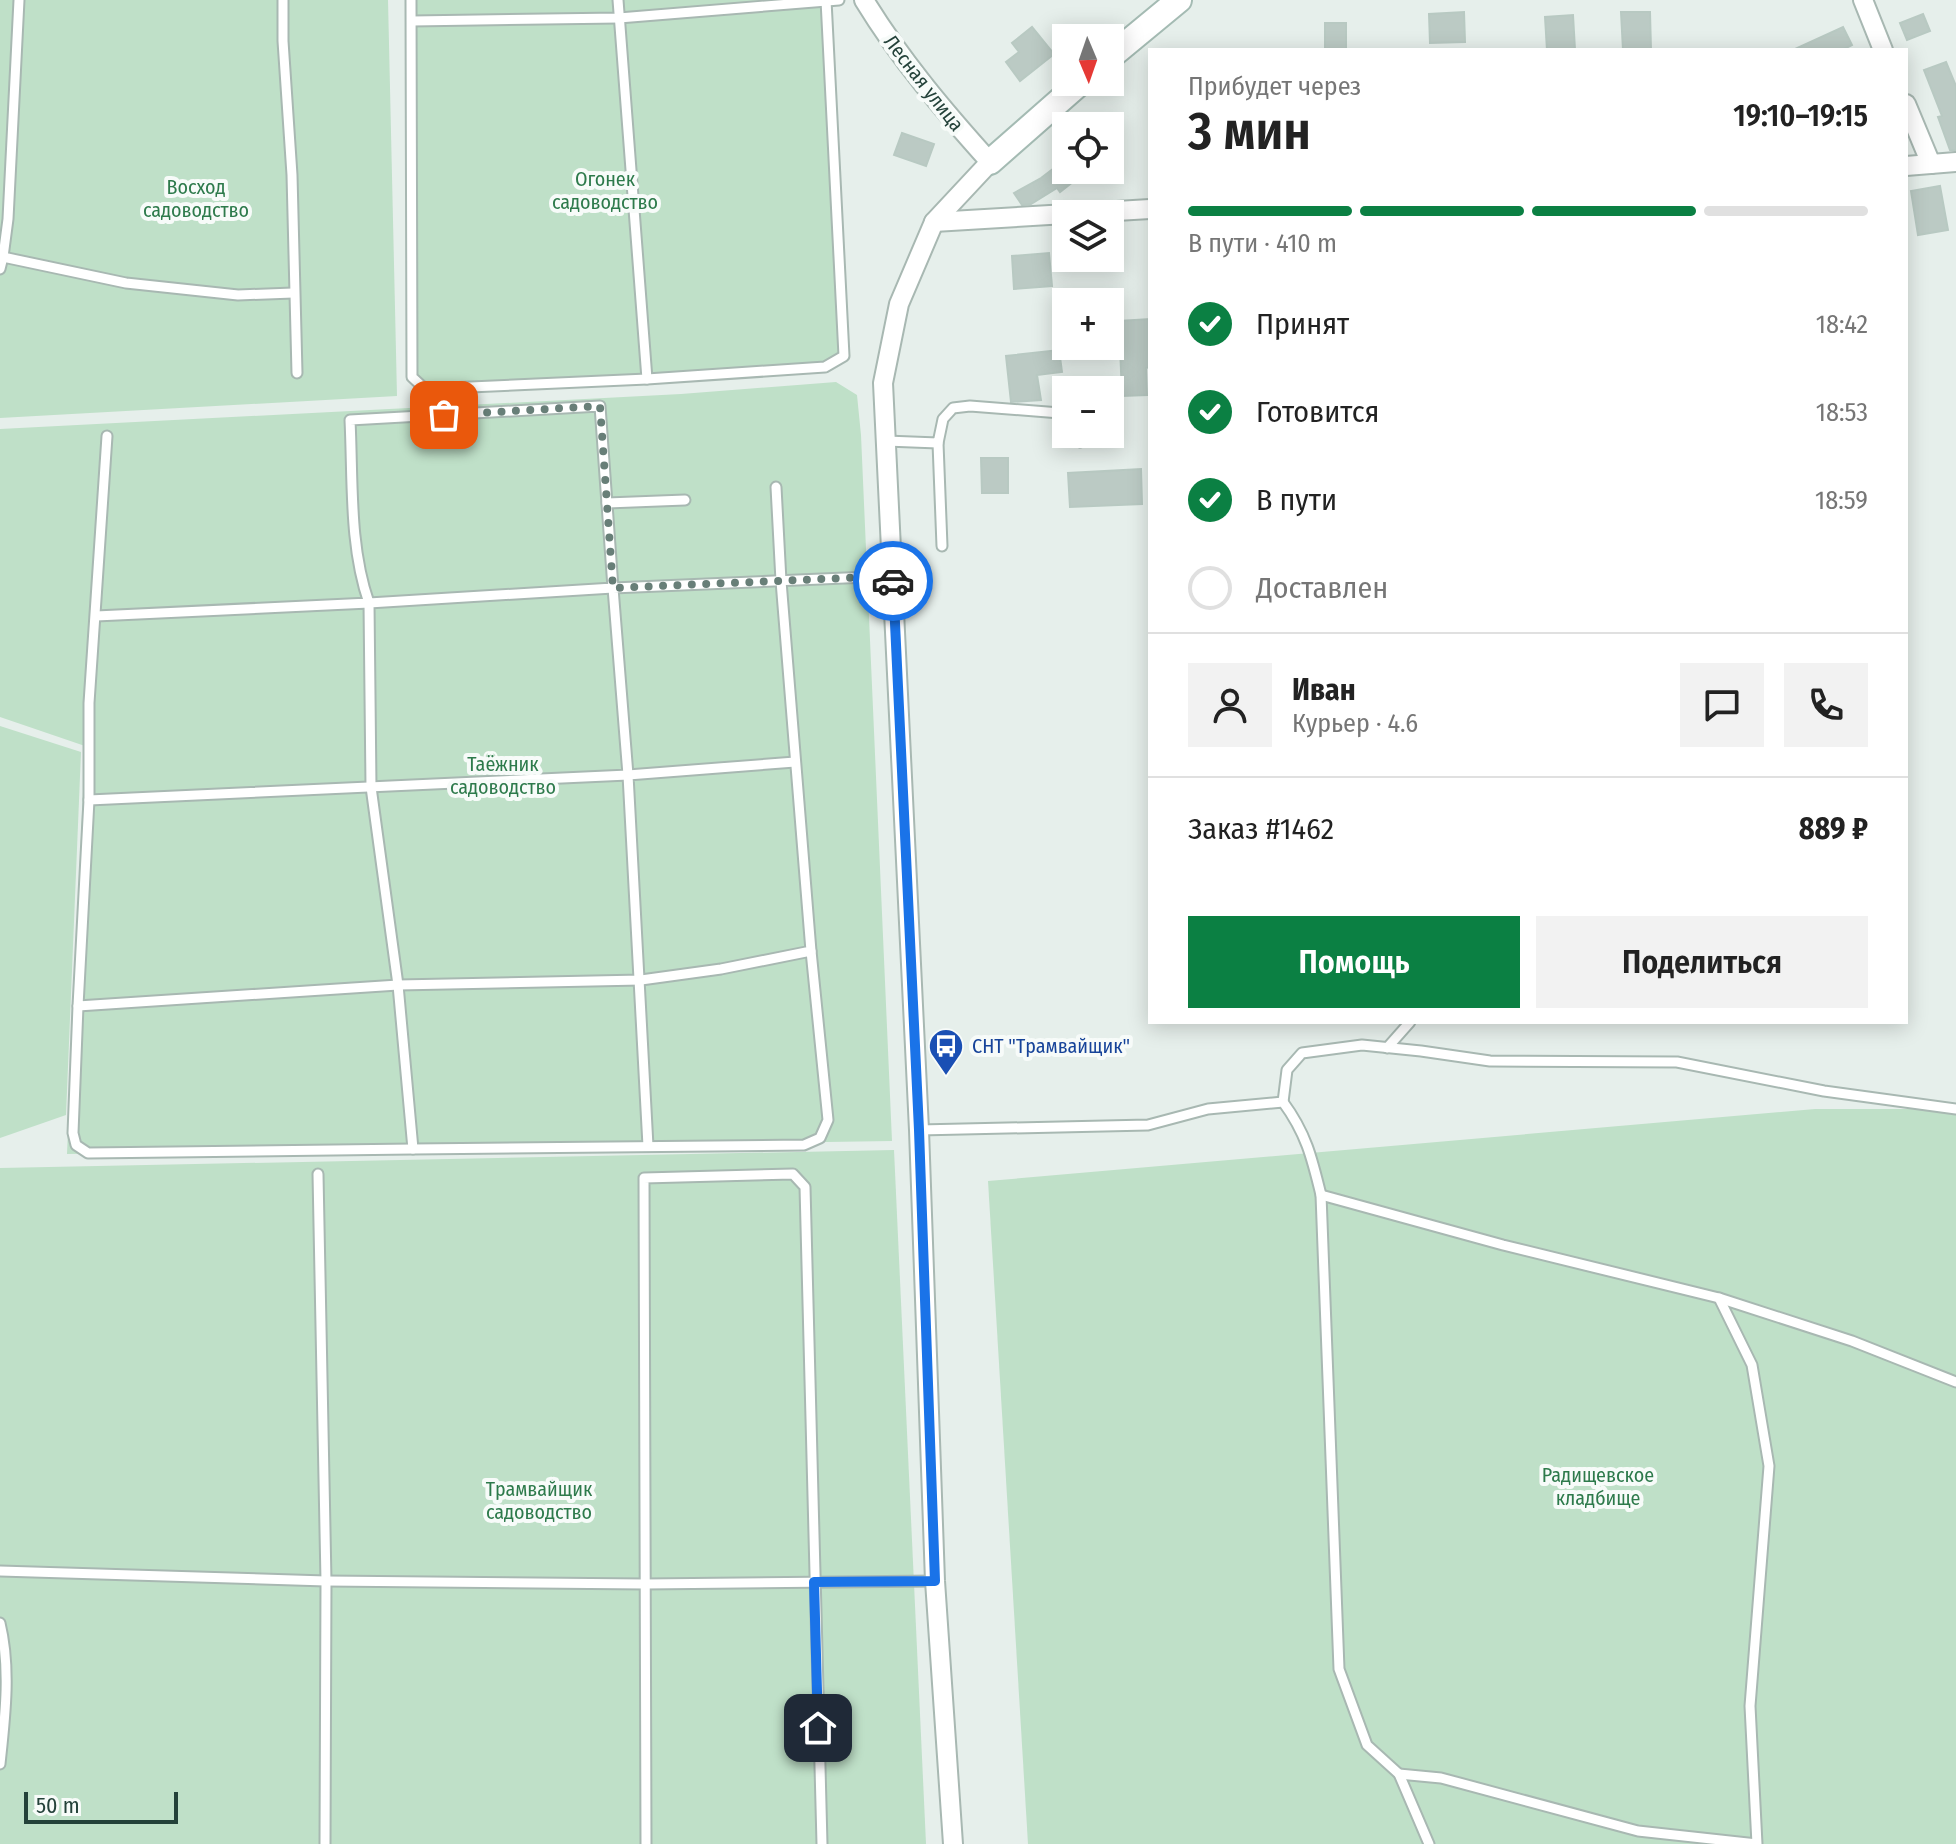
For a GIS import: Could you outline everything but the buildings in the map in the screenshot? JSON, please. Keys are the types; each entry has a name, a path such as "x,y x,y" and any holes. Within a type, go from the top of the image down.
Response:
{"street":[{"name":"Лесная улица","path":"864,0 885,34 938,104 990,162"},
{"path":"1124,45 1179,0"},
{"path":"1863,0 1882,48"},
{"path":"953,1844 935,1581 919,1130 883,383 899,304 934,222 990,162 1065,96"},
{"path":"1908,109 1931,164"},
{"path":"1908,166 1956,162"},
{"path":"934,222 1148,209"}],"lane":[{"path":"0,269 8,219 19,0"},
{"path":"283,0 292,175 297,373"},
{"path":"411,0 412,377 425,389 825,367 844,356 826,0"},
{"path":"618,0 647,379"},
{"path":"412,21 619,18 839,0"},
{"path":"3,257 126,283 238,295 293,293"},
{"path":"413,1149 398,985 371,787 369,603 362,582 355,534 350,420 600,406 628,775 648,1146"},
{"path":"942,546 938,443 943,419 953,408 970,406 1052,412"},
{"path":"107,436 89,703 89,800 73,1133 76,1145 88,1153 804,1145 820,1138 828,1120 795,762 776,487"},
{"path":"886,441 938,443"},
{"path":"607,503 685,500"},
{"path":"96,616 892,576"},
{"path":"89,800 628,775 795,762"},
{"path":"78,1006 398,985 641,980 721,969 811,951"},
{"path":"1387,1048 1408,1024"},
{"path":"1429,1844 1399,1774 1367,1745 1339,1669 1321,1195 1309,1146 1283,1102 1287,1070 1302,1053 1362,1045 1490,1061 1677,1062 1824,1091 1956,1109"},
{"path":"919,1130 1148,1125 1208,1109 1283,1102"},
{"path":"318,1174 326,1581 325,1844"},
{"path":"646,1844 644,1178 793,1174 805,1187 822,1844"},
{"path":"1321,1195 1503,1245 1719,1298 1852,1341 1956,1382"},
{"path":"1399,1774 1441,1778 1638,1831 1757,1844 1750,1706 1769,1466 1752,1365 1719,1298"},
{"path":"0,1571 326,1581 645,1584 935,1581"},
{"path":"0,1623 5,1642 6,1678 0,1764"}],"green space":[{"name":"Восход садоводство","path":"0,0 388,0 397,396 0,418"},
{"name":"Огонек садоводство","path":"411,0 826,0 844,356 814,368 425,389 412,377"},
{"name":"Таёжник садоводство","path":"836,382 857,395 861,435 892,1141 67,1154 85,746 0,717 0,429 681,394"},
{"path":"0,726 81,752 66,1115 0,1138"},
{"name":"Радищевское кладбище","path":"1815,1109 1956,1109 1956,1844 1028,1844 988,1181"},
{"name":"Трамвайщик садоводство","path":"894,1150 926,1844 0,1844 0,1168"}],"way so far":[{"path":"444,415 600,406 613,588 892,576 893,581"}],"place":[{"name":"СНТ \"Трамвайщик\"","path":"946,1077"}],"route":[{"path":"818,1728 814,1582 935,1581 919,1130 893,581"}]}
